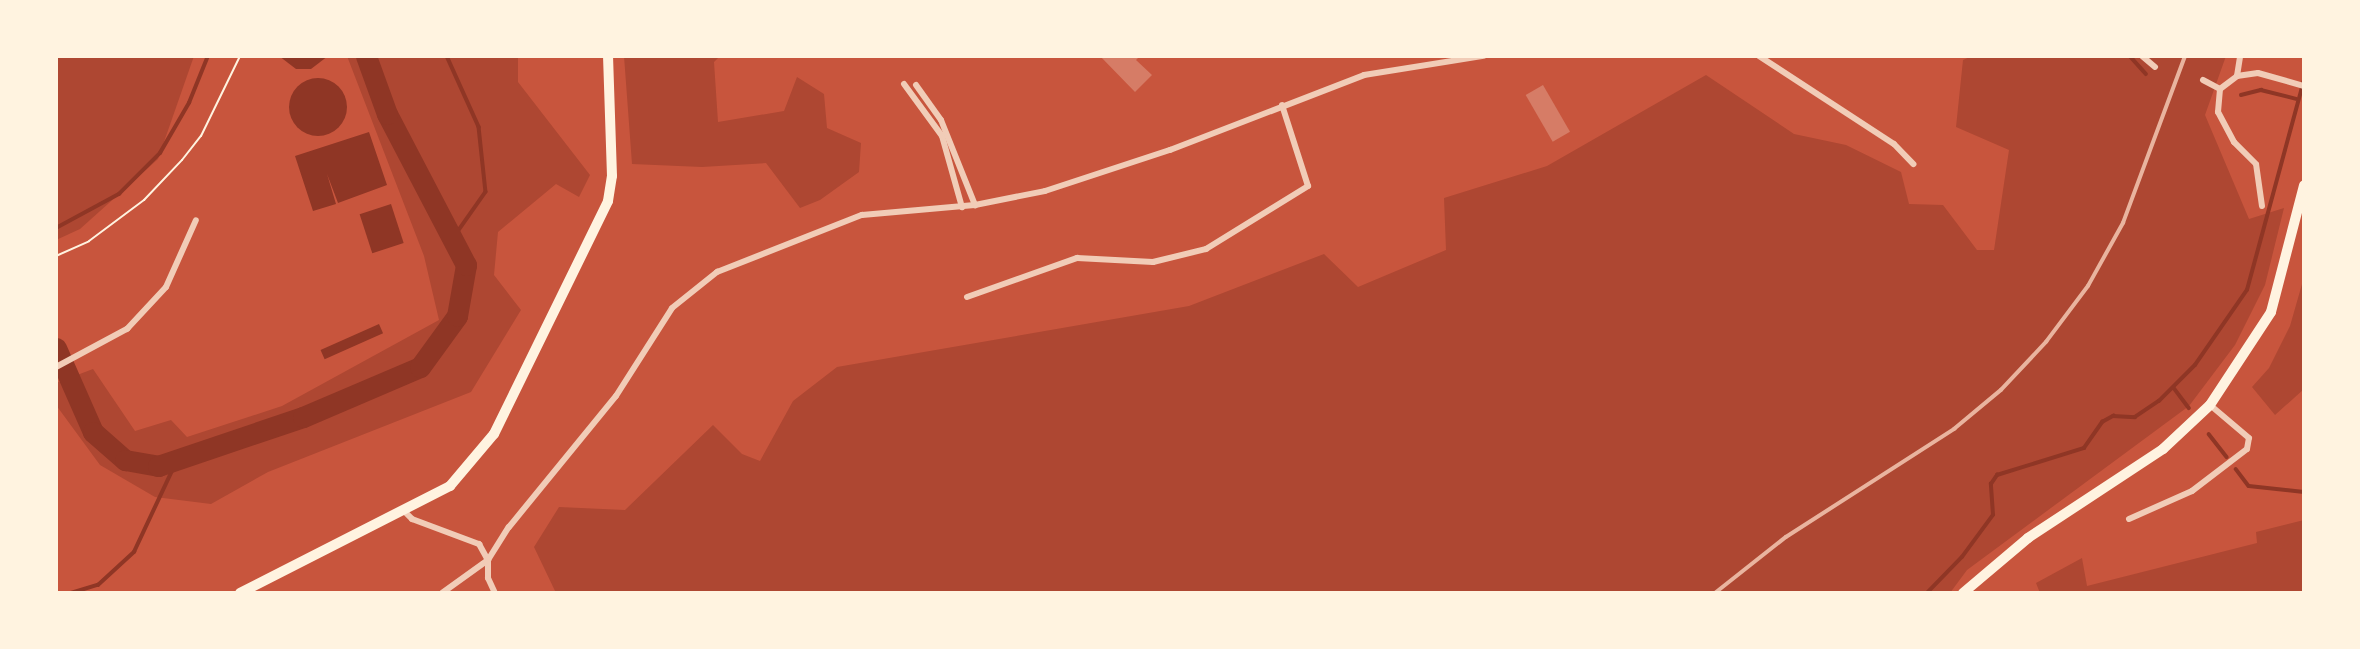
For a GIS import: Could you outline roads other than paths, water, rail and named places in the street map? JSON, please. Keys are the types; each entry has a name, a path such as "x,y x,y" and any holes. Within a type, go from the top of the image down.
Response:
{"main road":[{"path":"240,593 450,486 500,422 608,201 612,177 608,56"},
{"path":"1963,593 2028,538 2163,449 2210,405 2271,312 2304,186"}],"street":[{"path":"442,593 488,560 509,527 616,396 672,308 693,288 717,272 862,215 975,205 1112,171 1282,105 1387,69 1483,56"},
{"path":"1759,56 1894,144 1913,164"},
{"path":"2142,56 2155,67"},
{"path":"2237,76 2239,56"},
{"path":"2262,206 2256,163 2234,142 2218,112 2220,89 2237,76 2258,73 2287,79 2304,86"},
{"path":"2203,80 2220,89"},
{"path":"904,84 942,136 962,207"},
{"path":"916,85 941,120 975,205"},
{"path":"967,297 1077,258 1153,262 1206,249 1308,186 1282,105"},
{"path":"56,368 127,329 166,286 196,220"},
{"path":"2129,519 2192,491 2247,449 2249,438 2210,405"},
{"path":"403,510 422,523 479,544 488,560 488,578 495,593"}],"waterway":[{"path":"56,228 119,194 160,153 189,103 208,56"},
{"path":"56,348 93,432 125,460 158,466 303,417 420,367 457,316 466,265 387,114 366,56"},
{"path":"447,56 479,127 486,192 453,239"},
{"path":"2130,56 2146,74"},
{"path":"1927,593 1962,557 1993,515 1991,484 1997,475 2084,448 2102,422 2113,416 2135,417 2159,401 2195,365 2247,290 2304,80"},
{"path":"2241,95 2261,90 2296,99"},
{"path":"2174,388 2189,408"},
{"path":"2209,434 2227,457"},
{"path":"71,593 98,585 134,552 177,460"},
{"path":"2236,469 2249,486 2304,492"}],"railway":[{"path":"1715,593 1786,537 1954,429 2001,390 2046,342 2088,286 2123,223 2185,56"}]}
